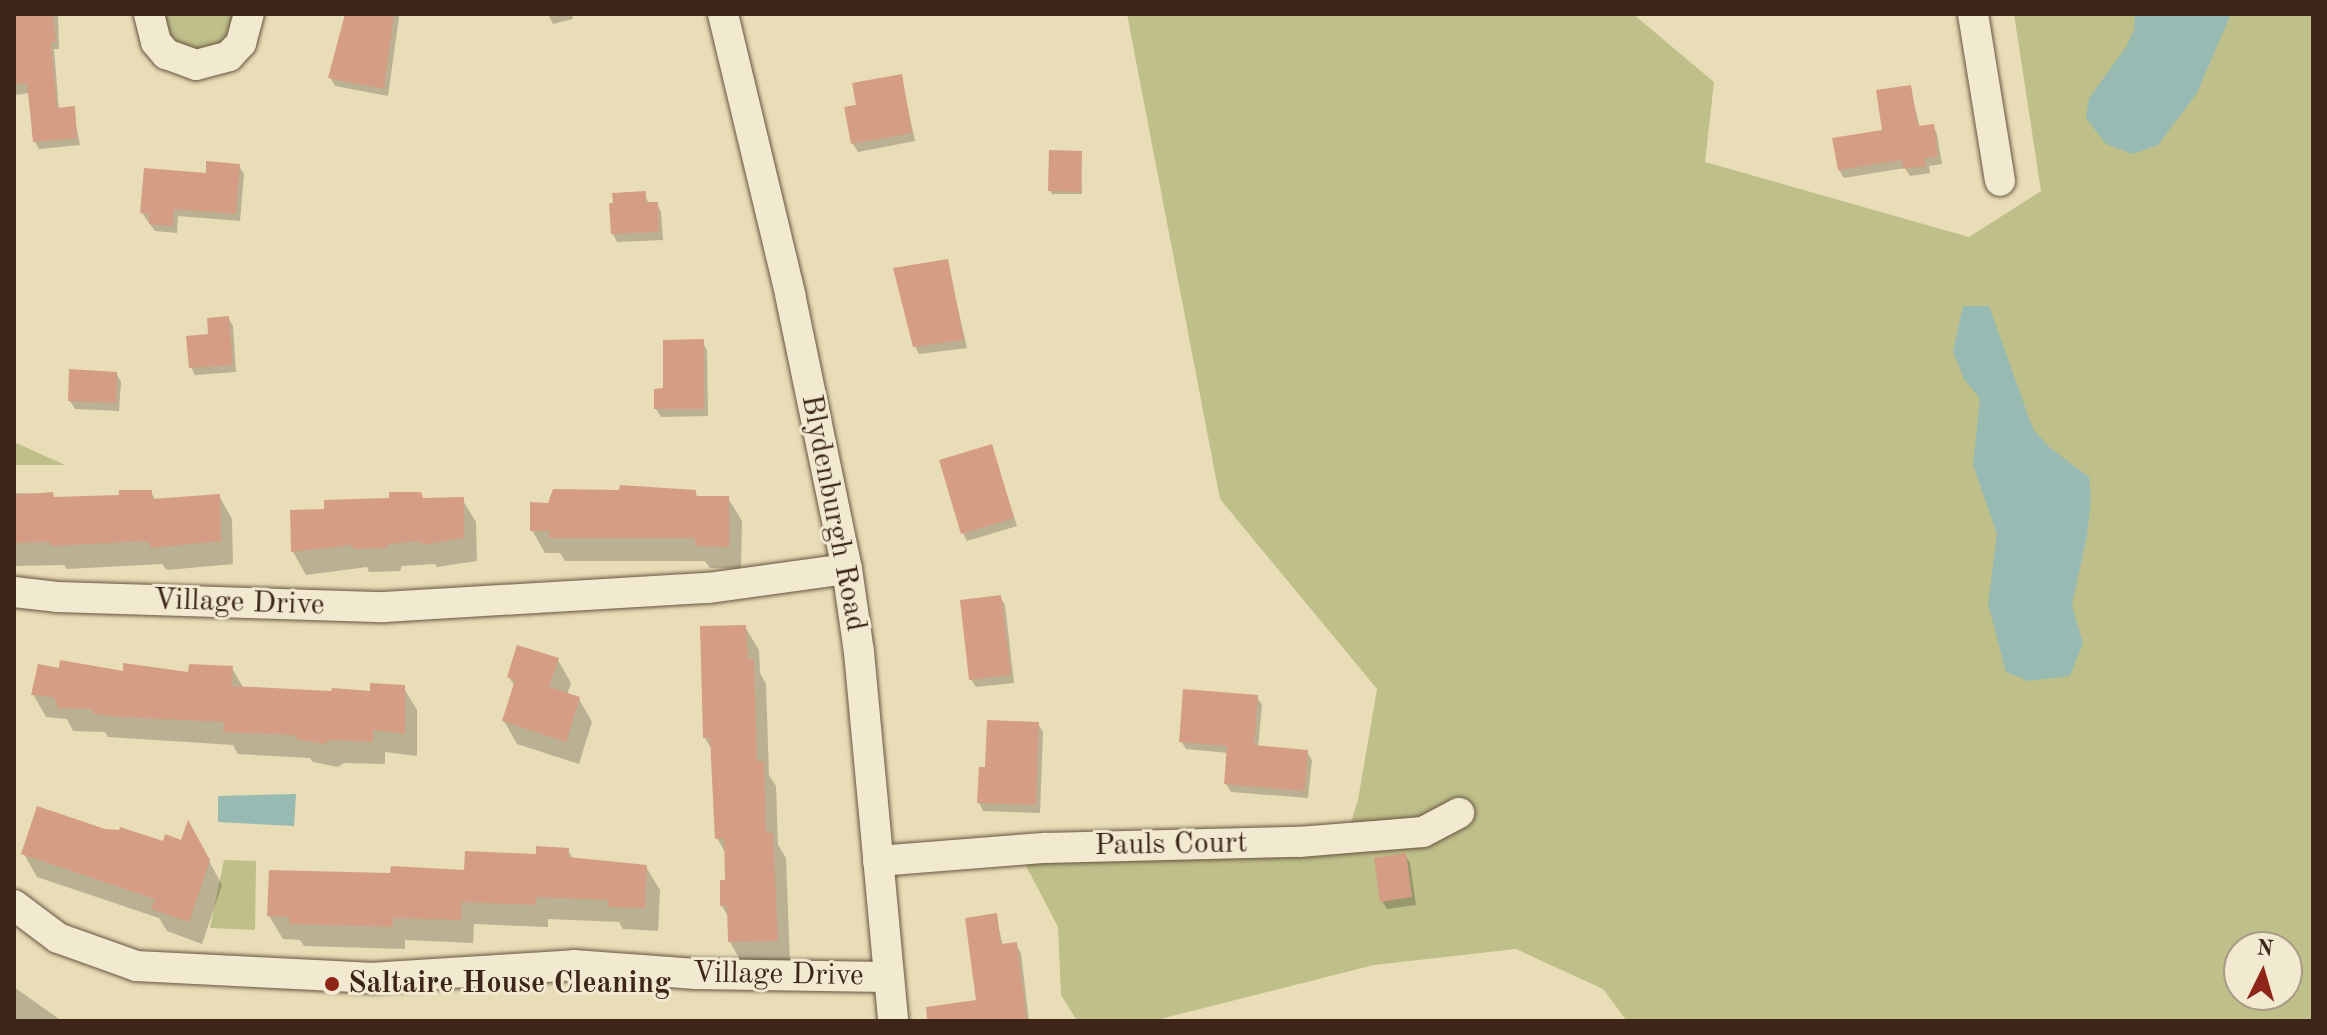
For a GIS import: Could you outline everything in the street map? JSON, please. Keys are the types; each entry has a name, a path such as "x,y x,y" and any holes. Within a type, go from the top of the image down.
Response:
{"street":[{"path":"149,14 156,42 166,54 196,65 229,56 241,43 249,14"},
{"name":"Blydenburgh Road","path":"723,14 790,294 847,569 859,652 886,977 893,1021"},
{"path":"1973,14 2000,181"},
{"name":"Village Drive","path":"14,592 57,597 384,607 708,588 847,569"},
{"name":"Pauls Court","path":"878,861 1045,848 1299,842 1423,832 1459,813"},
{"name":"Village Drive","path":"14,905 58,938 136,966 370,978 574,965 696,974 886,977"}],"green space":[{"path":"156,14 242,14 242,23 214,55 174,49"},
{"path":"1127,14 1633,14 1714,82 1705,162 1969,237 2041,191 2014,14 2313,14 2313,1021 1627,1021 1603,989 1516,949 1374,965 1152,1021 1077,1021 1061,995 1058,927 1023,860 1342,851 1358,800 1377,689 1220,499"},
{"path":"14,442 65,465 14,465"},
{"path":"224,860 256,861 255,930 210,928"}],"water":[{"path":"2135,14 2231,14 2197,93 2158,145 2133,154 2106,144 2086,118 2089,98 2126,47 2134,30"},
{"path":"1963,306 1989,306 2033,429 2049,447 2089,477 2091,500 2087,536 2072,605 2083,643 2070,676 2028,681 2006,672 1988,604 1997,534 1973,465 1980,399 1964,379 1953,351"},
{"path":"296,794 294,826 218,822 218,796"}],"building":[{"path":"14,14 53,14 56,42 51,42 57,108 75,106 77,138 33,142 27,83 14,84"},
{"path":"345,14 394,14 384,89 328,78"},
{"path":"902,74 912,133 851,144 844,107 856,105 852,83"},
{"path":"1911,85 1918,126 1934,124 1938,157 1925,158 1926,166 1903,169 1902,160 1838,170 1832,138 1882,130 1876,90"},
{"path":"1049,150 1082,151 1081,192 1048,191"},
{"path":"206,161 240,164 236,214 174,209 173,226 149,224 149,214 140,213 144,168 206,173"},
{"path":"646,191 646,202 658,202 659,232 611,234 609,203 613,203 612,193"},
{"path":"948,259 964,340 913,347 893,268"},
{"path":"229,316 233,365 189,368 186,336 208,334 207,318"},
{"path":"704,339 704,409 654,409 654,389 663,388 663,340"},
{"path":"69,369 117,372 116,403 68,401"},
{"path":"992,444 1014,518 961,534 939,460"},
{"path":"620,485 696,490 696,496 729,496 729,547 695,546 695,538 549,538 549,531 530,531 530,502 548,503 553,489 619,490"},
{"path":"119,490 152,490 152,499 220,494 221,541 151,548 147,541 51,546 49,542 14,543 14,495 53,492 54,497 119,495"},
{"path":"389,492 421,492 423,498 464,497 464,538 422,545 420,541 389,544 387,548 354,549 352,545 291,552 290,510 324,509 324,500 389,498"},
{"path":"1001,595 1011,675 969,680 960,600"},
{"path":"746,625 748,659 754,659 757,761 764,761 766,833 773,833 778,941 728,942 727,906 720,906 720,880 725,880 724,838 715,839 710,738 703,738 700,626"},
{"path":"517,645 559,658 549,687 580,697 566,742 502,721 515,680 507,677"},
{"path":"60,660 123,671 123,663 188,672 189,664 233,666 232,686 370,691 370,683 405,685 405,734 373,730 373,742 330,740 324,744 297,739 294,735 223,732 224,722 120,717 93,714 92,709 58,708 54,697 31,695 38,664 59,668"},
{"path":"1183,689 1258,695 1254,745 1308,750 1305,791 1224,784 1227,746 1179,742"},
{"path":"987,720 1039,722 1036,805 977,803 979,767 985,767"},
{"path":"37,806 105,829 119,830 120,827 163,841 165,834 181,840 188,820 210,860 189,922 151,909 155,899 21,854"},
{"path":"536,846 569,848 568,857 647,865 645,908 607,907 608,900 536,897 536,905 462,902 461,920 393,918 393,927 289,924 289,917 267,916 269,870 390,873 391,866 464,870 465,851 536,854"},
{"path":"1406,853 1412,897 1380,902 1374,858"},
{"path":"997,913 1001,944 1017,942 1027,1021 927,1021 926,1007 976,1000 965,918"}],"place":[{"name":"Saltaire House Cleaning","path":"332,984"}]}
